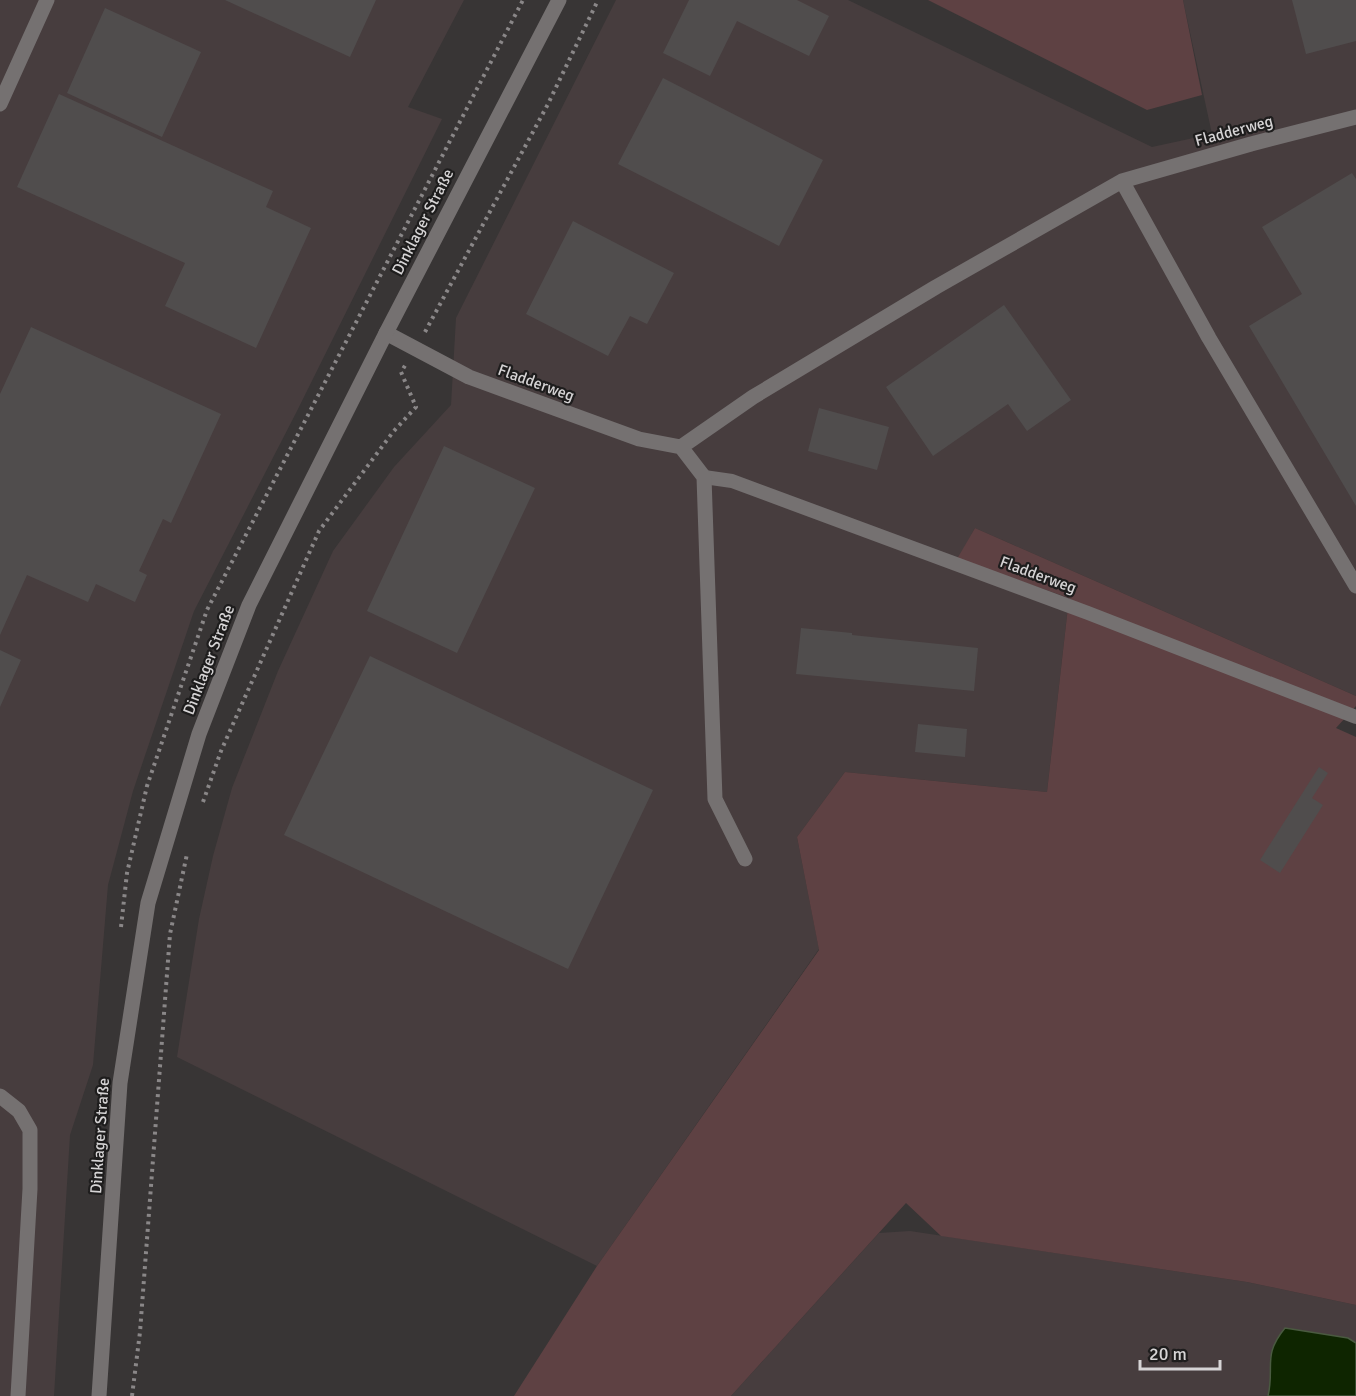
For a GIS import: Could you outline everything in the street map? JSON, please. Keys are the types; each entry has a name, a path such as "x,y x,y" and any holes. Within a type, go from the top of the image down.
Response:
{"street":[{"path":"0,104 47,0"},
{"name":"Dinklager Straße","path":"99,1396 120,1083 148,903 199,734 249,605 386,333 559,0"},
{"name":"Fladderweg","path":"386,333 469,377 639,439 681,447 753,397 936,287 1122,181 1356,117"},
{"path":"1122,181 1209,339 1356,586"},
{"path":"681,447 704,477 715,799 745,859"},
{"path":"0,1096 19,1111 30,1130 30,1189 18,1396"}],"lane":[{"name":"Fladderweg","path":"704,477 743,485 1088,613 1356,717"}],"path":[{"path":"202,805 221,751 319,531 393,432 416,407 401,372 548,104 598,0"},
{"path":"132,1396 140,1332 170,934 188,848"}],"shaded area":[{"path":"0,0 464,0 408,107 442,119 297,411 194,611 133,791 108,885 93,1065 70,1135 54,1396 0,1396"},
{"path":"616,0 848,0 1152,147 1212,134 1183,0 1356,0 1356,696 975,528 958,559 1069,598 1047,792 845,772 797,837 819,949 597,1266 177,1057 199,919 213,856 232,788 278,671 333,551 394,467 451,405 456,318"},
{"path":"928,0 1183,0 1202,95 1147,110"},
{"path":"975,528 1356,696 1356,706 1336,728 1356,737 1356,1305 1247,1282 941,1236 906,1203 731,1396 514,1396 597,1266 819,950 797,837 845,772 1047,792 1069,598 957,559"},
{"path":"910,1231 1247,1282 1356,1305 1356,1396 731,1396 879,1233"},
{"path":"1285,1328 1348,1338 1356,1343 1356,1396 1268,1396 1271,1354"}],"building":[{"path":"225,0 376,0 350,57"},
{"path":"689,0 797,0 829,16 809,56 737,21 710,76 663,53"},
{"path":"1292,0 1356,0 1356,41 1306,54"},
{"path":"105,8 201,52 162,137 67,93"},
{"path":"663,78 823,160 779,246 618,164"},
{"path":"59,94 273,191 266,207 311,228 256,348 165,306 185,263 17,187"},
{"path":"1352,173 1356,179 1356,506 1249,326 1302,294 1262,227"},
{"path":"573,221 674,273 647,324 630,316 608,356 526,314"},
{"path":"1004,305 1071,400 1027,431 1008,404 933,456 886,387"},
{"path":"31,327 221,414 171,523 163,519 139,571 147,575 135,602 96,584 88,602 27,575 0,635 0,394"},
{"path":"819,408 889,427 877,470 808,451"},
{"path":"444,446 535,488 457,653 367,611"},
{"path":"801,628 978,648 974,691 796,674"},
{"path":"0,650 21,660 0,707"},
{"path":"370,656 653,790 568,969 284,835"},
{"path":"918,724 967,729 965,757 915,752"},
{"path":"1319,767 1328,773 1312,798 1323,805 1280,873 1260,860"}]}
